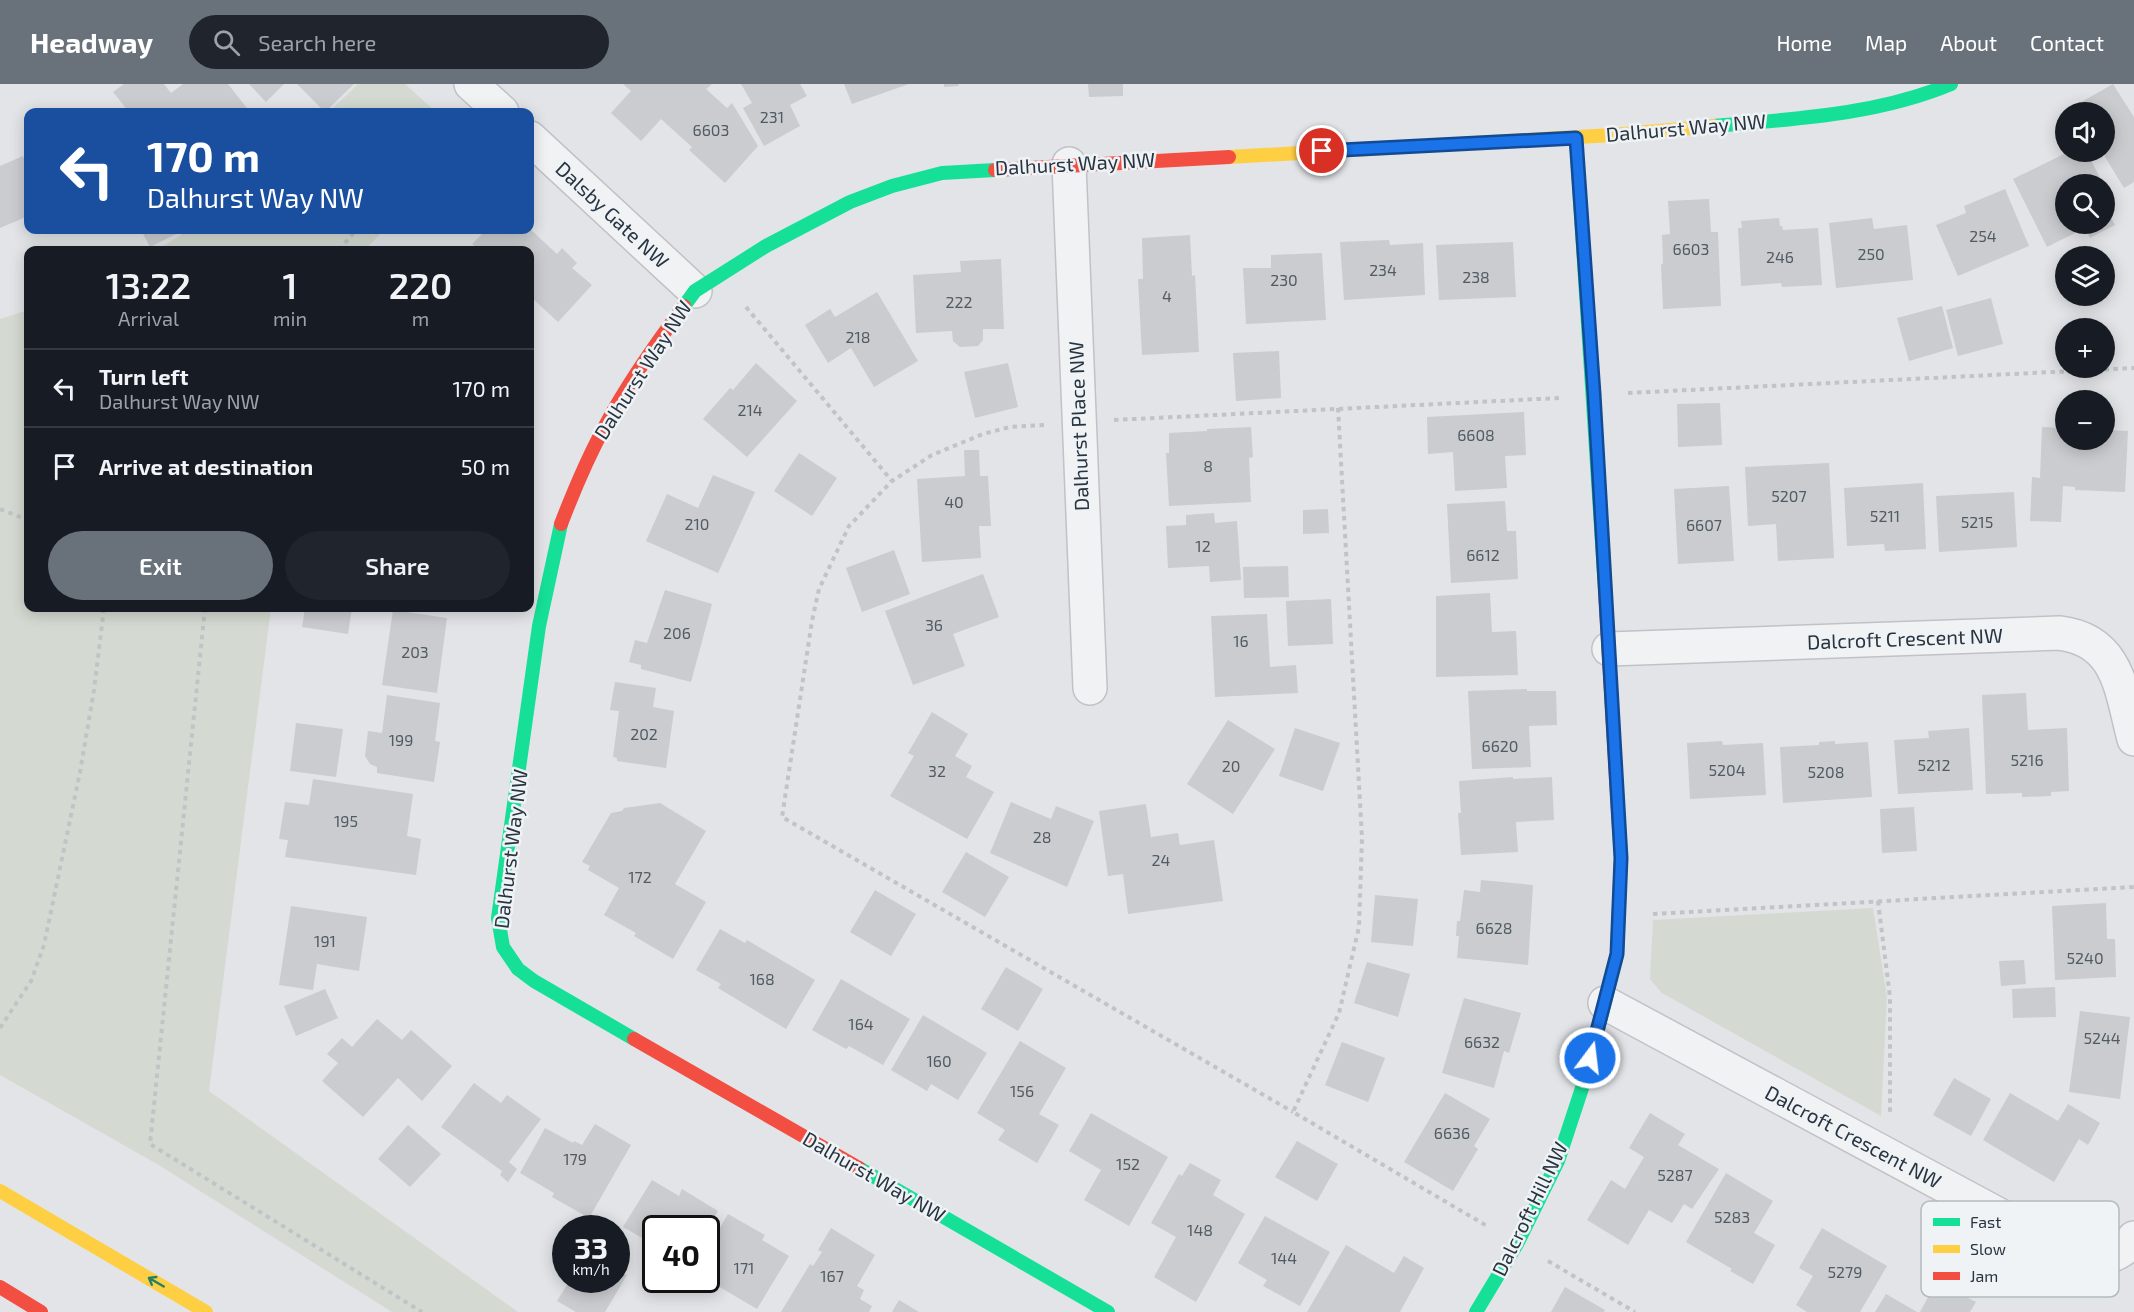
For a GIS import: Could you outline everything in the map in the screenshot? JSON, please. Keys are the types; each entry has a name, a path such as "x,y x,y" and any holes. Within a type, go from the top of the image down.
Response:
{"street":[{"path":"471,84 498,108"},
{"name":"Dalhurst Way NW","path":"1108,1312 534,981 508,960 501,944 498,918 502,906 539,626 560,527 576,485 605,425 653,350 695,291 766,246 850,202 892,186 942,173 1069,164 1576,138 1782,120 1872,108 1932,92 1951,84"},
{"name":"Dalcroft Hill NW","path":"1476,1312 1517,1244 1558,1161 1586,1076 1617,954 1621,858 1594,394 1576,138"},
{"name":"Dalsby Gate NW","path":"534,142 695,291"},
{"name":"Dalhurst Place NW","path":"1069,164 1090,688"},
{"name":"Dalcroft Crescent NW","path":"1609,649 2073,634 2100,648 2115,669 2134,739"},
{"name":"Dalcroft Crescent NW","path":"1605,1003 1972,1201"},
{"path":"0,1191 206,1312"},
{"name":"Dalcroft Crescent NW","path":"2119,1252 2134,1238"},
{"path":"0,1287 41,1312"}],"path":[{"path":"342,246 353,234"},
{"path":"746,307 892,481"},
{"path":"1627,393 2134,368"},
{"path":"1112,420 1560,398"},
{"path":"1293,1112 1339,1013 1359,927 1362,838 1338,408"},
{"path":"1052,424 1010,428 983,434 932,455 892,481 849,526 819,589 782,817 1635,1312"},
{"path":"0,509 24,518"},
{"path":"0,1028 31,981 44,945 80,772 94,690 104,612"},
{"path":"205,612 150,1144 422,1312"},
{"path":"1620,914 2134,887"},
{"path":"1878,901 1890,997 1890,1157"}],"shaded area":[{"path":"358,84 405,84 432,108 333,108"},
{"path":"183,234 380,234 369,246 163,246"},
{"path":"24,311 24,612 270,612 209,1091 518,1312 392,1312 157,1164 0,1075 0,319"},
{"path":"1873,908 1887,997 1881,1116 1662,993 1650,979 1653,920"}],"building":[{"path":"124,84 164,84 171,93 183,84 228,84 247,108 126,108 113,92"},
{"path":"249,84 284,84 266,102"},
{"path":"297,84 354,84 329,108 321,108"},
{"path":"623,84 712,84 706,89 727,108 732,103 758,146 725,183 689,150 692,147 661,119 641,141 611,113 631,91"},
{"path":"741,84 800,84 807,96 790,105 800,126 764,146 743,108 752,103"},
{"path":"844,84 909,84 852,104"},
{"path":"944,84 958,84 959,86 944,87"},
{"path":"1088,84 1123,84 1123,96 1089,97"},
{"path":"2113,84 2134,117 2134,182 2124,188 2108,162 2115,162 2115,102 2081,102"},
{"path":"23,156 24,218 0,228 0,166"},
{"path":"2055,158 2055,162 2092,162 2098,174 2055,174 2055,234 2073,234 2047,247 2013,179"},
{"path":"2005,189 2029,246 1958,276 1936,225 1966,213 1964,206"},
{"path":"1709,199 1711,232 1718,232 1721,306 1663,309 1662,235 1670,234 1668,201"},
{"path":"1779,218 1783,230 1818,228 1822,285 1782,287 1781,283 1741,286 1738,228 1742,228 1741,221"},
{"path":"1872,218 1874,229 1907,225 1913,280 1836,288 1829,223"},
{"path":"534,233 557,254 562,248 577,263 572,268 592,285 558,322 534,300 534,246 474,246 472,244 482,234"},
{"path":"143,234 176,234 152,246 149,246"},
{"path":"1190,235 1192,276 1195,275 1199,352 1142,355 1138,279 1143,279 1142,238"},
{"path":"1389,240 1390,245 1423,243 1425,295 1344,300 1340,242"},
{"path":"1513,242 1516,297 1439,300 1436,245"},
{"path":"1322,253 1326,320 1246,324 1243,268 1271,268 1271,255"},
{"path":"1001,259 1004,329 983,329 983,340 978,346 960,347 953,341 952,331 916,333 913,275 961,272 960,261"},
{"path":"877,292 918,361 874,387 851,348 828,363 805,325 830,309 835,317"},
{"path":"1991,298 2003,344 1958,356 1946,310"},
{"path":"1942,306 1953,348 1909,361 1897,318"},
{"path":"1279,351 1281,398 1236,401 1233,353"},
{"path":"756,363 797,401 747,457 703,419 730,388 733,390"},
{"path":"1008,363 1018,407 975,418 964,372"},
{"path":"1720,403 1722,445 1678,447 1677,404"},
{"path":"1524,412 1526,455 1505,456 1507,488 1455,491 1453,452 1428,454 1427,417"},
{"path":"1251,427 1253,457 1249,458 1251,502 1169,506 1166,453 1169,453 1169,433"},
{"path":"2042,427 2055,428 2055,450 2115,450 2115,430 2128,431 2125,492 2075,490 2075,487 2063,486 2061,522 2030,521 2032,477 2040,478"},
{"path":"964,450 979,450 980,476 988,476 991,526 979,526 981,558 922,562 917,479 965,476"},
{"path":"799,453 837,478 812,516 774,491"},
{"path":"1829,463 1834,558 1778,561 1776,524 1748,526 1745,467"},
{"path":"713,475 755,492 718,573 646,541 667,494 698,508"},
{"path":"1923,483 1926,549 1885,551 1884,544 1847,546 1844,488"},
{"path":"1729,486 1734,561 1678,564 1674,489"},
{"path":"2014,492 2017,547 1939,552 1936,496"},
{"path":"1505,501 1507,531 1516,531 1518,579 1451,583 1447,504"},
{"path":"1328,509 1329,533 1303,534 1303,510"},
{"path":"1214,513 1215,523 1237,521 1241,580 1210,582 1209,566 1168,568 1166,526 1186,525 1186,515"},
{"path":"894,550 910,594 862,612 846,568"},
{"path":"1288,566 1289,597 1244,598 1243,567"},
{"path":"983,574 999,617 953,634 965,666 913,685 885,611"},
{"path":"665,590 712,604 691,682 641,669 641,665 629,662 635,640 647,643"},
{"path":"1490,593 1492,632 1516,631 1518,675 1436,677 1436,596"},
{"path":"1331,599 1333,644 1288,646 1286,601"},
{"path":"304,612 351,612 348,634 302,627"},
{"path":"393,612 447,618 437,693 382,685"},
{"path":"1267,614 1270,667 1296,665 1298,693 1215,697 1211,616"},
{"path":"615,682 656,688 653,707 674,711 666,768 617,761 617,758 613,757 619,711 610,710"},
{"path":"1527,689 1527,691 1556,691 1557,725 1529,726 1531,767 1472,769 1468,691"},
{"path":"2026,693 2028,730 2067,728 2069,791 2051,792 2051,796 2022,797 2022,793 1986,794 1982,695"},
{"path":"387,695 440,703 435,741 440,742 434,782 377,773 377,767 370,764 365,756 368,731 382,733"},
{"path":"932,712 968,734 955,756 972,766 966,777 994,792 967,839 890,796 914,756 908,753"},
{"path":"1228,720 1275,749 1233,814 1187,784"},
{"path":"296,723 343,729 336,777 290,771"},
{"path":"1295,728 1340,743 1323,791 1279,776"},
{"path":"1969,728 1973,790 1898,794 1894,740 1929,738 1928,731"},
{"path":"1722,741 1723,745 1763,743 1766,795 1690,799 1687,743"},
{"path":"1835,741 1835,744 1868,742 1872,797 1783,803 1780,747 1819,745 1819,742"},
{"path":"1513,777 1513,779 1552,777 1554,820 1516,822 1518,852 1461,855 1458,813 1461,813 1459,781"},
{"path":"313,779 413,794 407,836 421,839 416,875 285,857 288,840 279,839 285,802 309,805"},
{"path":"1011,802 1051,819 1056,806 1094,821 1067,887 990,853"},
{"path":"660,803 706,831 675,884 706,902 673,959 634,936 636,933 604,915 619,888 588,870 590,866 582,862 611,813 622,811 624,808"},
{"path":"1146,804 1151,837 1178,833 1180,845 1214,840 1223,901 1128,914 1123,874 1108,876 1099,811"},
{"path":"1914,807 1917,851 1882,853 1880,809"},
{"path":"966,852 1009,877 985,917 942,892"},
{"path":"1481,880 1533,885 1528,965 1457,958 1459,936 1456,936 1457,921 1460,921 1464,890 1480,892"},
{"path":"875,890 916,914 891,956 850,932"},
{"path":"1375,895 1418,899 1413,946 1371,942"},
{"path":"2106,903 2107,939 2115,939 2116,977 2055,980 2052,906"},
{"path":"291,906 367,917 359,971 317,964 313,990 279,985"},
{"path":"720,929 745,943 747,940 815,980 786,1029 718,988 721,984 696,970"},
{"path":"2024,960 2026,984 2001,986 1999,961"},
{"path":"1367,962 1410,974 1398,1017 1354,1003"},
{"path":"1006,967 1043,989 1018,1031 981,1009"},
{"path":"841,979 910,1019 883,1065 849,1046 846,1049 812,1030"},
{"path":"2055,987 2056,1017 2013,1018 2012,989"},
{"path":"325,989 338,1018 296,1036 284,1006"},
{"path":"1464,998 1521,1013 1509,1053 1504,1051 1494,1088 1442,1073"},
{"path":"2080,1011 2130,1017 2120,1099 2069,1092"},
{"path":"923,1015 987,1053 958,1100 931,1084 927,1091 891,1070"},
{"path":"377,1019 402,1040 411,1030 452,1066 422,1101 398,1078 363,1117 322,1081 338,1063 327,1054 342,1038 352,1047"},
{"path":"1020,1041 1066,1068 1039,1114 1059,1125 1037,1163 998,1140 1005,1130 977,1113"},
{"path":"1342,1042 1385,1058 1368,1102 1325,1085"},
{"path":"1954,1078 1991,1099 1971,1136 1933,1115"},
{"path":"474,1083 501,1103 507,1095 541,1119 509,1162 517,1169 508,1182 500,1175 502,1171 441,1127"},
{"path":"1445,1093 1490,1119 1474,1146 1478,1149 1453,1191 1404,1162"},
{"path":"2010,1093 2058,1121 2068,1104 2100,1123 2088,1145 2079,1139 2054,1182 1983,1140"},
{"path":"1091,1113 1168,1157 1129,1226 1084,1200 1101,1170 1069,1151"},
{"path":"1650,1113 1685,1134 1678,1145 1719,1169 1692,1209 1684,1204 1672,1223 1649,1210 1628,1245 1587,1220 1611,1180 1625,1189 1644,1157 1629,1148"},
{"path":"595,1124 631,1145 591,1215 584,1215 552,1197 554,1193 520,1173 545,1128 573,1143 574,1141 582,1145"},
{"path":"408,1125 441,1154 410,1187 378,1159"},
{"path":"1297,1141 1338,1164 1317,1201 1275,1177"},
{"path":"1190,1163 1221,1180 1213,1195 1245,1214 1196,1302 1154,1277 1176,1237 1151,1223 1179,1174 1182,1176"},
{"path":"1726,1173 1773,1201 1754,1233 1775,1245 1753,1284 1686,1242"},
{"path":"652,1180 679,1196 682,1189 718,1211 716,1215 642,1215 642,1238 630,1231 630,1216"},
{"path":"728,1214 765,1235 762,1240 789,1256 757,1309 720,1287 720,1227"},
{"path":"1265,1216 1330,1252 1300,1306 1263,1286 1267,1280 1238,1263"},
{"path":"831,1228 875,1255 857,1286 864,1290 860,1299 872,1306 869,1312 781,1312 810,1264 813,1266 822,1252 818,1250"},
{"path":"1822,1228 1887,1266 1860,1312 1807,1312 1796,1305 1813,1276 1799,1268"},
{"path":"1346,1245 1394,1273 1404,1256 1424,1268 1400,1312 1307,1312"},
{"path":"1565,1287 1605,1310 1604,1312 1551,1312"},
{"path":"562,1293 616,1293 605,1312 576,1312 557,1301"},
{"path":"1886,1294 1917,1312 1875,1312"},
{"path":"1928,1297 1967,1297 1976,1302 1970,1312 1920,1312"},
{"path":"899,1300 919,1312 892,1312"}],"traffic: fast":[{"path":"1714,126 1804,118 1864,109 1894,103 1951,84"},
{"path":"1576,138 1605,589"},
{"path":"684,306 695,291 766,246 850,202 892,186 942,173 995,170"},
{"path":"561,524 539,626 498,918 503,947 518,969 534,981 634,1039"},
{"path":"1476,1312 1517,1244 1558,1161 1586,1076 1617,954 1621,858 1619,828"},
{"path":"859,1168 1108,1312"}],"traffic: slow":[{"path":"1229,157 1613,135 1714,126"},
{"path":"0,1191 206,1312"}],"traffic: jam":[{"path":"995,170 1229,157"},
{"path":"561,524 587,462 613,411 642,364 684,306"},
{"path":"1605,589 1619,828"},
{"path":"634,1039 859,1168"},
{"path":"0,1287 41,1312"}],"route":[{"path":"1322,151 1576,138 1594,394 1621,858 1617,954 1590,1058"}]}
